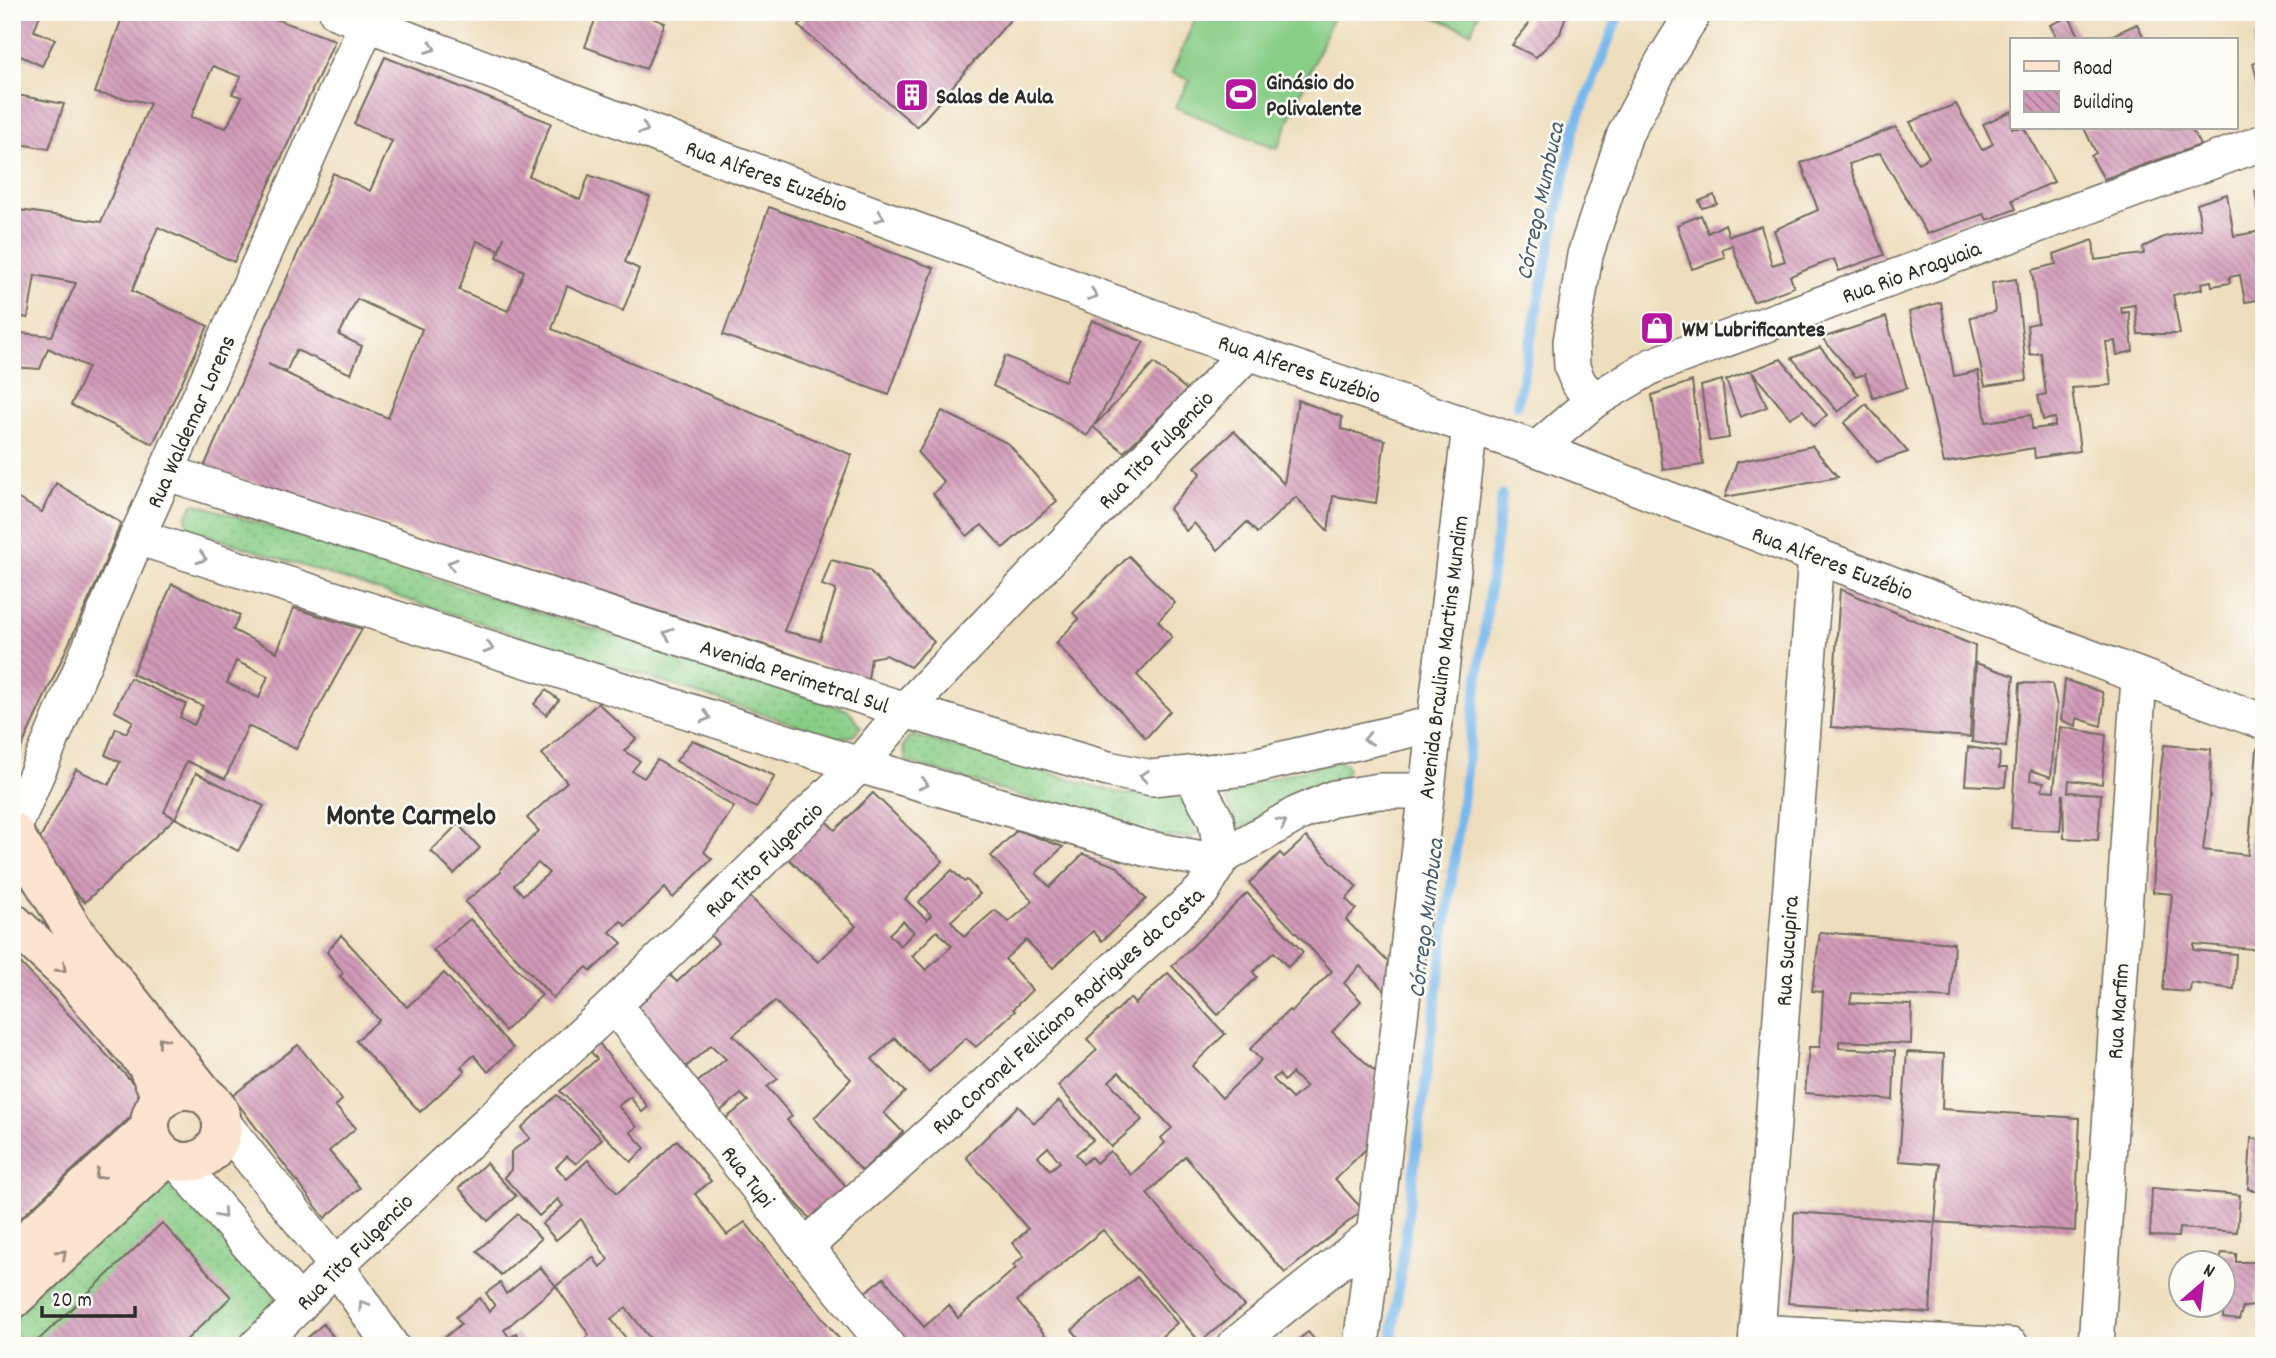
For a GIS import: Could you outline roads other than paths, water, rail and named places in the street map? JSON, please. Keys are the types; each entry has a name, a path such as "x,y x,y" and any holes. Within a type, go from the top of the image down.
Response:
{"main road":[{"path":"12,831 72,928 214,1109 218,1145 201,1160 164,1137 147,1065 74,979 12,922"},
{"path":"12,1300 164,1137 175,1091 190,1090 214,1109"},
{"path":"12,1254 164,1137"}],"street":[{"path":"1593,401 1578,382 1572,367 1571,342 1585,255 1625,134 1663,62 1694,12"},
{"name":"Rua Alferes Euzébio","path":"358,16 708,154 1248,352 1537,449 2264,722"},
{"name":"Rua Waldemar Lorens","path":"12,831 137,537 168,472 358,16"},
{"name":"Rua Rio Araguaia","path":"1537,449 1593,401 1652,366 2264,142"},
{"name":"Rua Tito Fulgencio","path":"257,1346 336,1265 614,1005 859,765 905,710 1248,352"},
{"name":"Avenida Braulino Martins Mundim","path":"1362,1346 1470,426"},
{"name":"Avenida Perimetral Sul","path":"168,472 905,710 1108,769 1152,778 1245,768 1434,724"},
{"path":"137,537 859,765 1144,848 1202,859 1222,857 1216,820 1191,774"},
{"name":"Rua Sucupira","path":"1756,1339 1816,556"},
{"name":"Rua Marfim","path":"2096,1346 2139,677"},
{"name":"Rua Coronel Feliciano Rodrigues da Costa","path":"805,1247 1202,891 1222,857 1297,814 1334,798 1380,791 1426,791"},
{"name":"Rua Tupi","path":"614,1005 805,1247 887,1346"},
{"path":"214,1109 336,1265 391,1346"},
{"path":"164,1137 300,1304"},
{"path":"1234,1346 1374,1234"},
{"path":"1756,1339 2011,1346"}],"waterway":[{"name":"Córrego Mumbuca","path":"1517,405 1575,127 1620,12"},
{"name":"Córrego Mumbuca","path":"1391,1346 1502,495"}],"place":[{"name":"Ginásio do Polivalente","path":"1241,94"},
{"name":"Salas de Aula","path":"912,95"},
{"name":"WM Lubrificantes","path":"1657,328"}],"district":[{"name":"Monte Carmelo","path":"411,814"}]}
